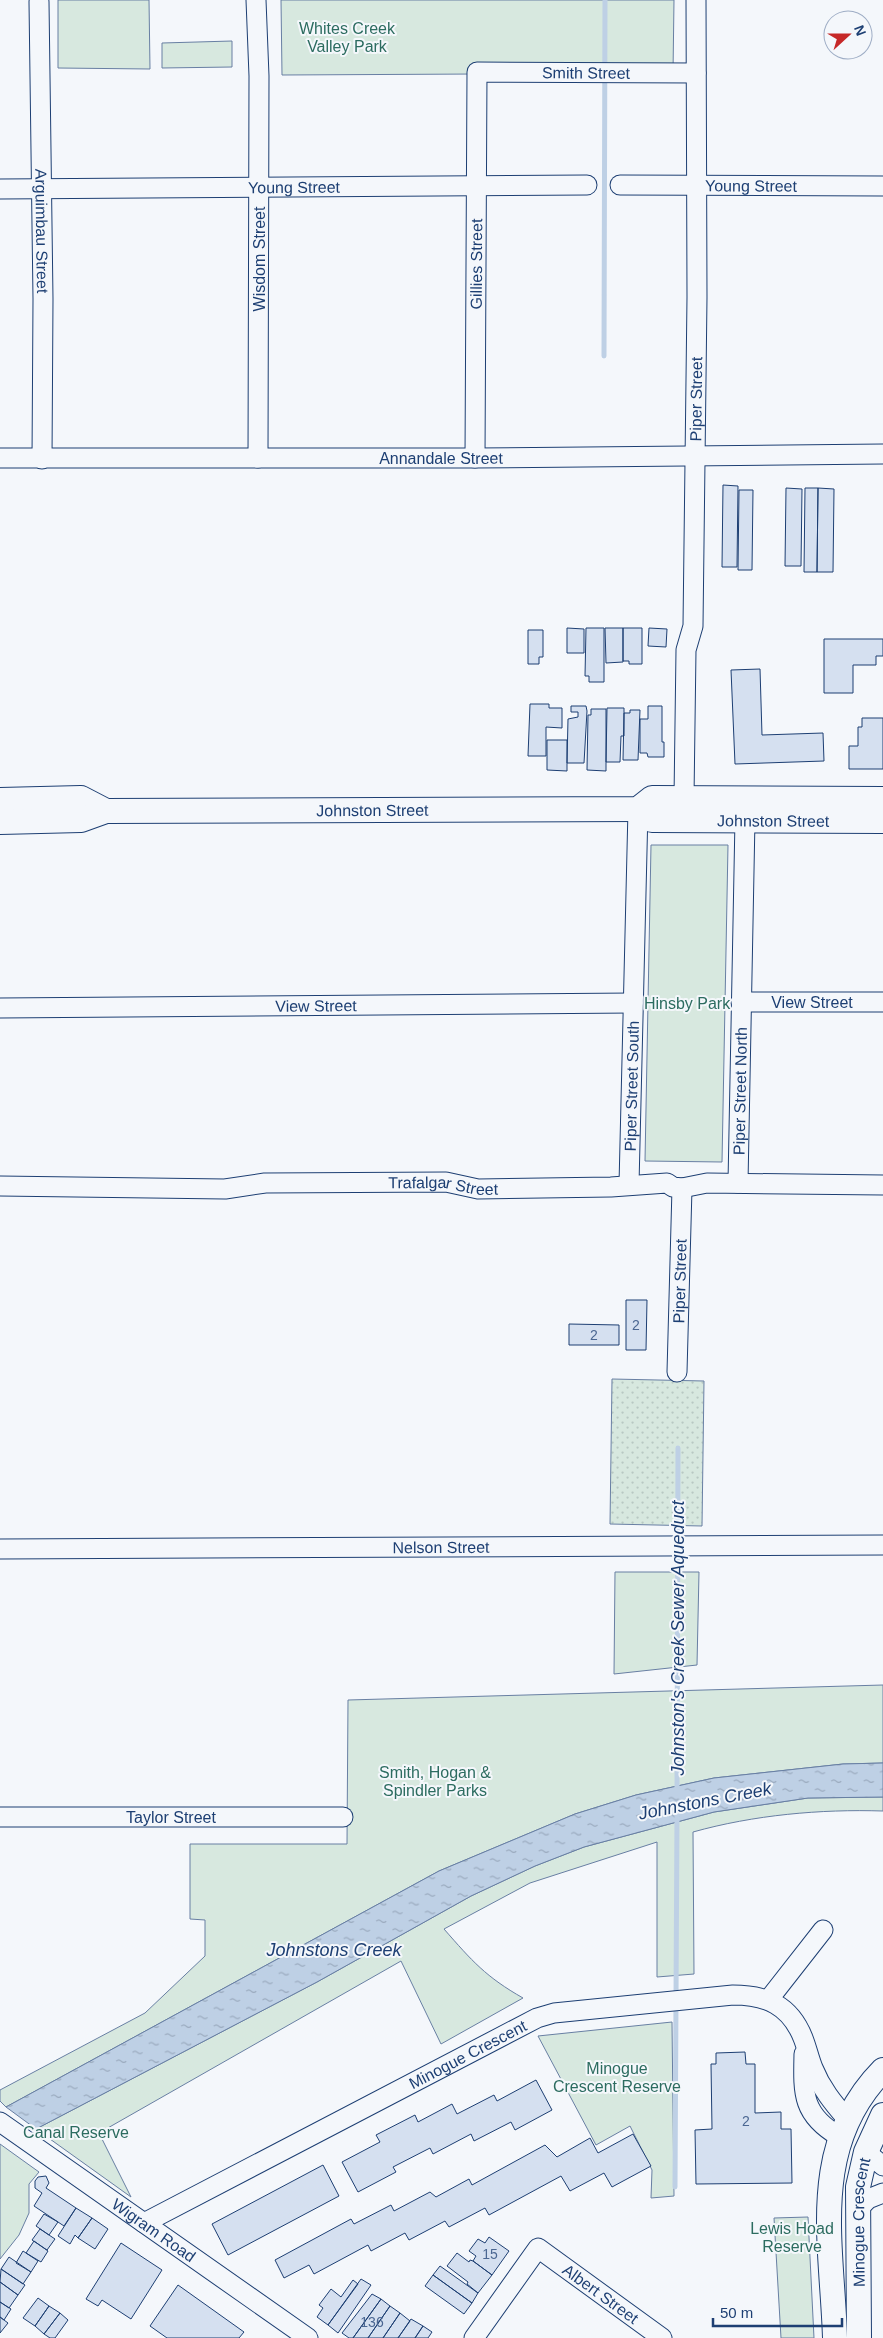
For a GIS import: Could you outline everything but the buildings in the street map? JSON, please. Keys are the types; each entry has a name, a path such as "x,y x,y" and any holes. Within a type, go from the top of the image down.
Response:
{"main road":[{"name":"Johnston Street","path":"0,800 82,798 106,811"},
{"name":"Johnston Street","path":"0,822 81,820 106,811 638,809 652,798 883,799"},
{"name":"Johnston Street","path":"638,809 652,820 883,821"},
{"path":"876,2151 844,2128 865,2090 883,2070"},
{"name":"Minogue Crescent","path":"858,2338 860,2284 858,2187 876,2151 883,2115"},
{"name":"Minogue Crescent","path":"835,2338 829,2205 831,2174 844,2128"}],"street":[{"name":"Wisdom Street","path":"256,0 259,76 258,458"},
{"name":"Piper Street","path":"684,798 686,650 693,626 696,454 696,0"},
{"name":"Arguimbau Street","path":"39,2 43,300 42,459"},
{"name":"Smith Street","path":"477,72 696,73"},
{"name":"Gillies Street","path":"476,458 477,72"},
{"name":"Young Street","path":"0,189 587,185"},
{"name":"Young Street","path":"620,185 883,186"},
{"name":"Annandale Street","path":"0,458 476,458 696,454 883,454"},
{"name":"Piper Street South","path":"629,1185 638,809"},
{"name":"Piper Street North","path":"738,1182 745,819"},
{"name":"View Street","path":"741,1002 883,1002"},
{"name":"View Street","path":"0,1008 633,1003"},
{"name":"Trafalgar Street","path":"0,1186 225,1189 264,1183 446,1182 478,1189 611,1187 667,1183 673,1187 682,1188 702,1183 738,1182 883,1185"},
{"name":"Piper Street","path":"677,1372 682,1188"},
{"name":"Nelson Street","path":"0,1549 883,1544"},
{"name":"Taylor Street","path":"0,1817 343,1817"},
{"path":"769,2000 823,1930"},
{"name":"Minogue Crescent","path":"144,2223 545,2014 726,1996 744,1995 769,2000 788,2014 803,2038 804,2087 809,2106 820,2124 844,2128"},
{"name":"Wigram Road","path":"0,2122 308,2338"},
{"path":"857,2210 868,2200 883,2193"},
{"name":"Albert Street","path":"474,2338 538,2248 662,2338"}],"green space":[{"path":"58,0 149,0 150,69 58,68"},
{"name":"Whites Creek Valley Park","path":"281,0 674,0 673,73 282,75"},
{"path":"232,41 232,67 162,68 162,43"},
{"name":"Hinsby Park","path":"651,845 728,845 722,1162 645,1161"},
{"path":"612,1379 704,1381 702,1526 610,1524"},
{"path":"615,1572 699,1572 697,1665 614,1674"},
{"name":"Smith, Hogan & Spindler Parks","path":"883,1685 883,1763 843,1764 714,1778 636,1795 575,1814 439,1871 6,2107 0,2101 0,2090 145,2013 205,1956 205,1920 190,1919 190,1844 347,1844 348,1700"},
{"name":"Canal Reserve","path":"883,1797 883,1811 787,1814 740,1821 693,1832 694,1974 657,1977 657,1842 530,1883 444,1929 480,1968 523,1998 441,2044 401,1961 99,2133 131,2197 36,2129 317,1982 471,1896 535,1866 584,1847 714,1812 808,1798"},
{"name":"Minogue Crescent Reserve","path":"672,2022 674,2196 651,2198 652,2170 630,2126 596,2145 538,2036"},
{"path":"0,2144 39,2172 29,2184 29,2213 19,2235 0,2259"},
{"name":"Lewis Hoad Reserve","path":"808,2217 814,2338 781,2338 774,2218"}],"water":[{"name":"Johnstons Creek","path":"883,1763 883,1797 808,1798 714,1812 584,1847 535,1866 471,1896 317,1982 36,2129 6,2107 439,1871 575,1814 636,1795 714,1778 843,1764"}],"waterway":[{"path":"604,356 605,0"},
{"name":"Johnston's Creek Sewer Aqueduct","path":"677,1793 678,1448"},
{"name":"Johnston's Creek Sewer Aqueduct","path":"675,2187 677,1814"}]}
